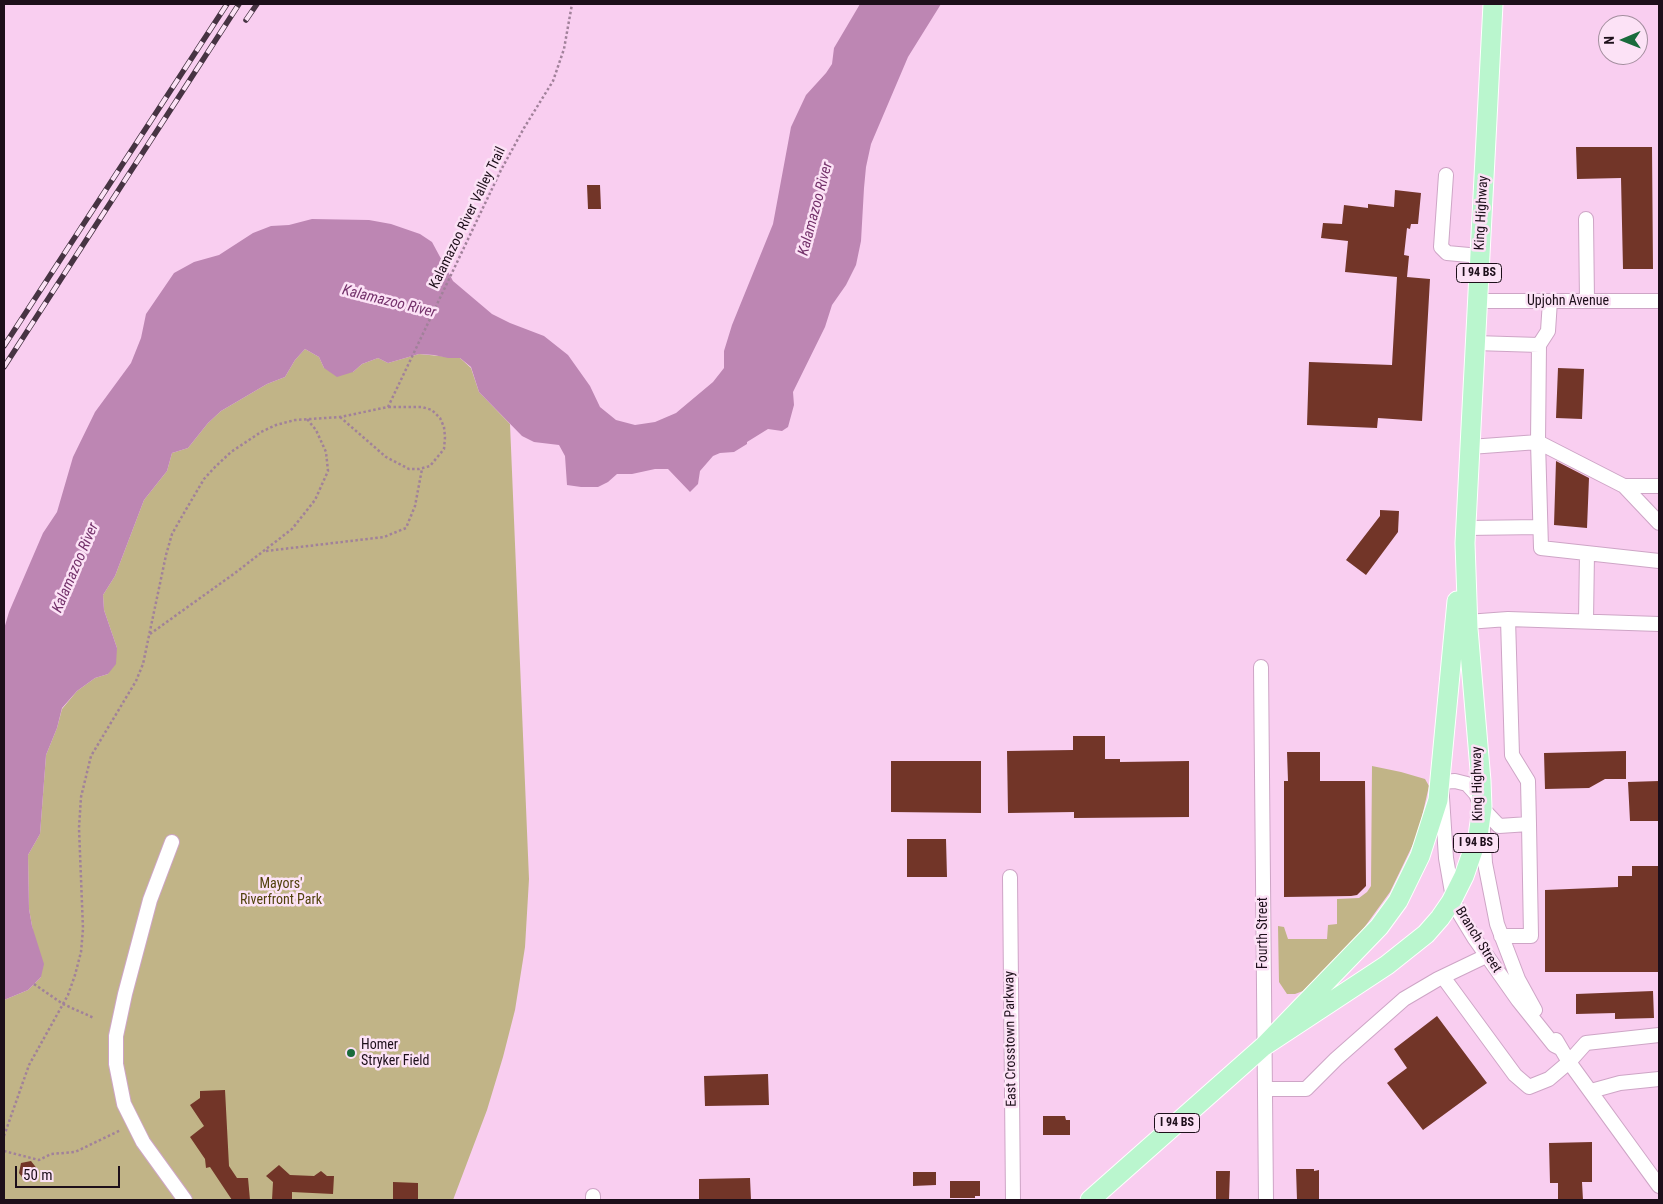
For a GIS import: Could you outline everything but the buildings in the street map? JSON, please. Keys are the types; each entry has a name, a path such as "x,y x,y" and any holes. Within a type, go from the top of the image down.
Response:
{"main road":[{"name":"King Highway","path":"1090,1200 1264,1046 1374,932 1398,900 1420,856 1434,817 1441,782 1453,638 1465,536 1493,4"},
{"name":"King Highway","path":"1264,1046 1405,951 1426,934 1440,918 1453,898 1473,855 1482,808 1467,622 1465,536"}],"street":[{"path":"1446,175 1441,247 1447,253 1480,256"},
{"path":"1586,219 1588,301"},
{"name":"Upjohn Avenue","path":"1477,301 1659,301"},
{"path":"1550,301 1548,331 1539,344 1538,442 1541,548 1659,560"},
{"path":"1475,343 1539,344"},
{"path":"1470,447 1538,442 1624,486 1659,524"},
{"path":"1624,486 1659,486"},
{"path":"1465,536 1540,527"},
{"path":"1586,621 1587,553"},
{"path":"1501,936 1531,936 1528,781 1512,755 1508,619"},
{"path":"1467,622 1508,619 1659,624"},
{"name":"Fourth Street","path":"1261,666 1266,1200"},
{"path":"1441,782 1455,781 1467,784 1476,794 1482,808 1499,826 1529,824"},
{"name":"Branch Street","path":"1441,782 1446,858 1453,898 1464,923 1486,956 1554,1045 1560,1048"},
{"name":"Branch Street","path":"1482,808 1487,872 1493,907 1501,936 1518,980 1536,1012 1559,1044 1569,1062 1659,1186"},
{"path":"172,842 150,900 125,994 116,1036 116,1064 124,1104 132,1121 143,1142 185,1200"},
{"name":"East Crosstown Parkway","path":"1010,877 1013,1200"},
{"path":"1265,1089 1306,1089 1336,1059 1404,1000 1443,977 1486,956"},
{"path":"1443,977 1515,1075 1528,1087 1549,1079 1569,1062 1586,1043 1659,1035"},
{"path":"1590,1090 1620,1083 1659,1079"}],"path":[{"name":"Kalamazoo River Valley Trail","path":"388,407 501,170 556,72 564,49 572,4"},
{"path":"4,1136 29,1065 63,1004 76,976 83,929 79,828 81,797 91,756 136,682 143,664 172,534 204,479 231,452 260,432 276,425 307,419 340,417 388,407 422,407 432,410 440,418 444,427 444,449 430,466 422,469 409,469 386,457 340,417"},
{"path":"149,635 292,529 315,500 328,471 326,452 316,430 307,419"},
{"path":"264,551 384,537 406,528 415,506 422,469"},
{"path":"34,984 63,1004 94,1018"},
{"path":"4,1152 39,1160 51,1154 70,1153 117,1133 132,1121"}],"green space":[{"name":"Mayors' Riverfront Park","path":"305,349 319,357 324,368 353,372 362,364 378,358 388,363 419,354 460,358 471,368 479,392 510,424 529,879 525,947 515,1010 487,1110 453,1200 4,1200 4,1000 28,990 41,977 29,909 28,855 40,834 46,755 57,728 62,709 77,691 95,678 108,674 117,648 104,610 103,595 115,576 144,500 167,471 172,453 188,448 208,423 221,411 267,384 285,377 295,360"},
{"path":"1372,766 1425,779 1429,786 1418,834 1390,892 1361,932 1303,991 1287,994 1279,982 1278,926 1284,927 1288,939 1327,939 1328,925 1337,924 1337,899 1359,898 1371,886"}],"water":[{"name":"Kalamazoo River","path":"860,4 941,4 908,57 871,144 866,167 861,241 856,265 846,285 832,305 825,327 793,392 794,405 788,427 782,431 768,429 734,452 720,453 713,456 700,471 698,484 690,492 668,469 617,474 608,482 598,487 567,485 565,456 559,445 534,442 522,436 479,392 471,367 460,358 434,355 419,354 388,363 378,358 362,364 353,372 337,377 324,368 319,357 305,349 295,360 285,377 267,384 221,411 208,423 188,448 172,453 167,471 144,500 115,576 103,595 104,610 117,648 116,664 108,674 95,678 77,691 62,708 57,728 46,755 40,834 28,855 29,909 32,926 44,964 41,977 28,990 4,1000 4,629 9,612 43,533 57,512 73,457 95,412 131,363 141,338 146,314 174,273 194,262 219,255 253,233 271,226 289,225 312,219 369,220 391,224 420,234 432,242 453,281 492,314 544,336 568,355 590,386 600,407 616,420 635,425 655,422 676,413 713,382 724,368 724,351 732,325 773,224 791,127 806,95 832,64 834,48"}],"railway":[{"path":"4,346 227,4"},
{"path":"4,367 239,4"},
{"path":"246,20 257,4"}],"place":[{"name":"Homer Stryker Field","path":"351,1053"}]}
